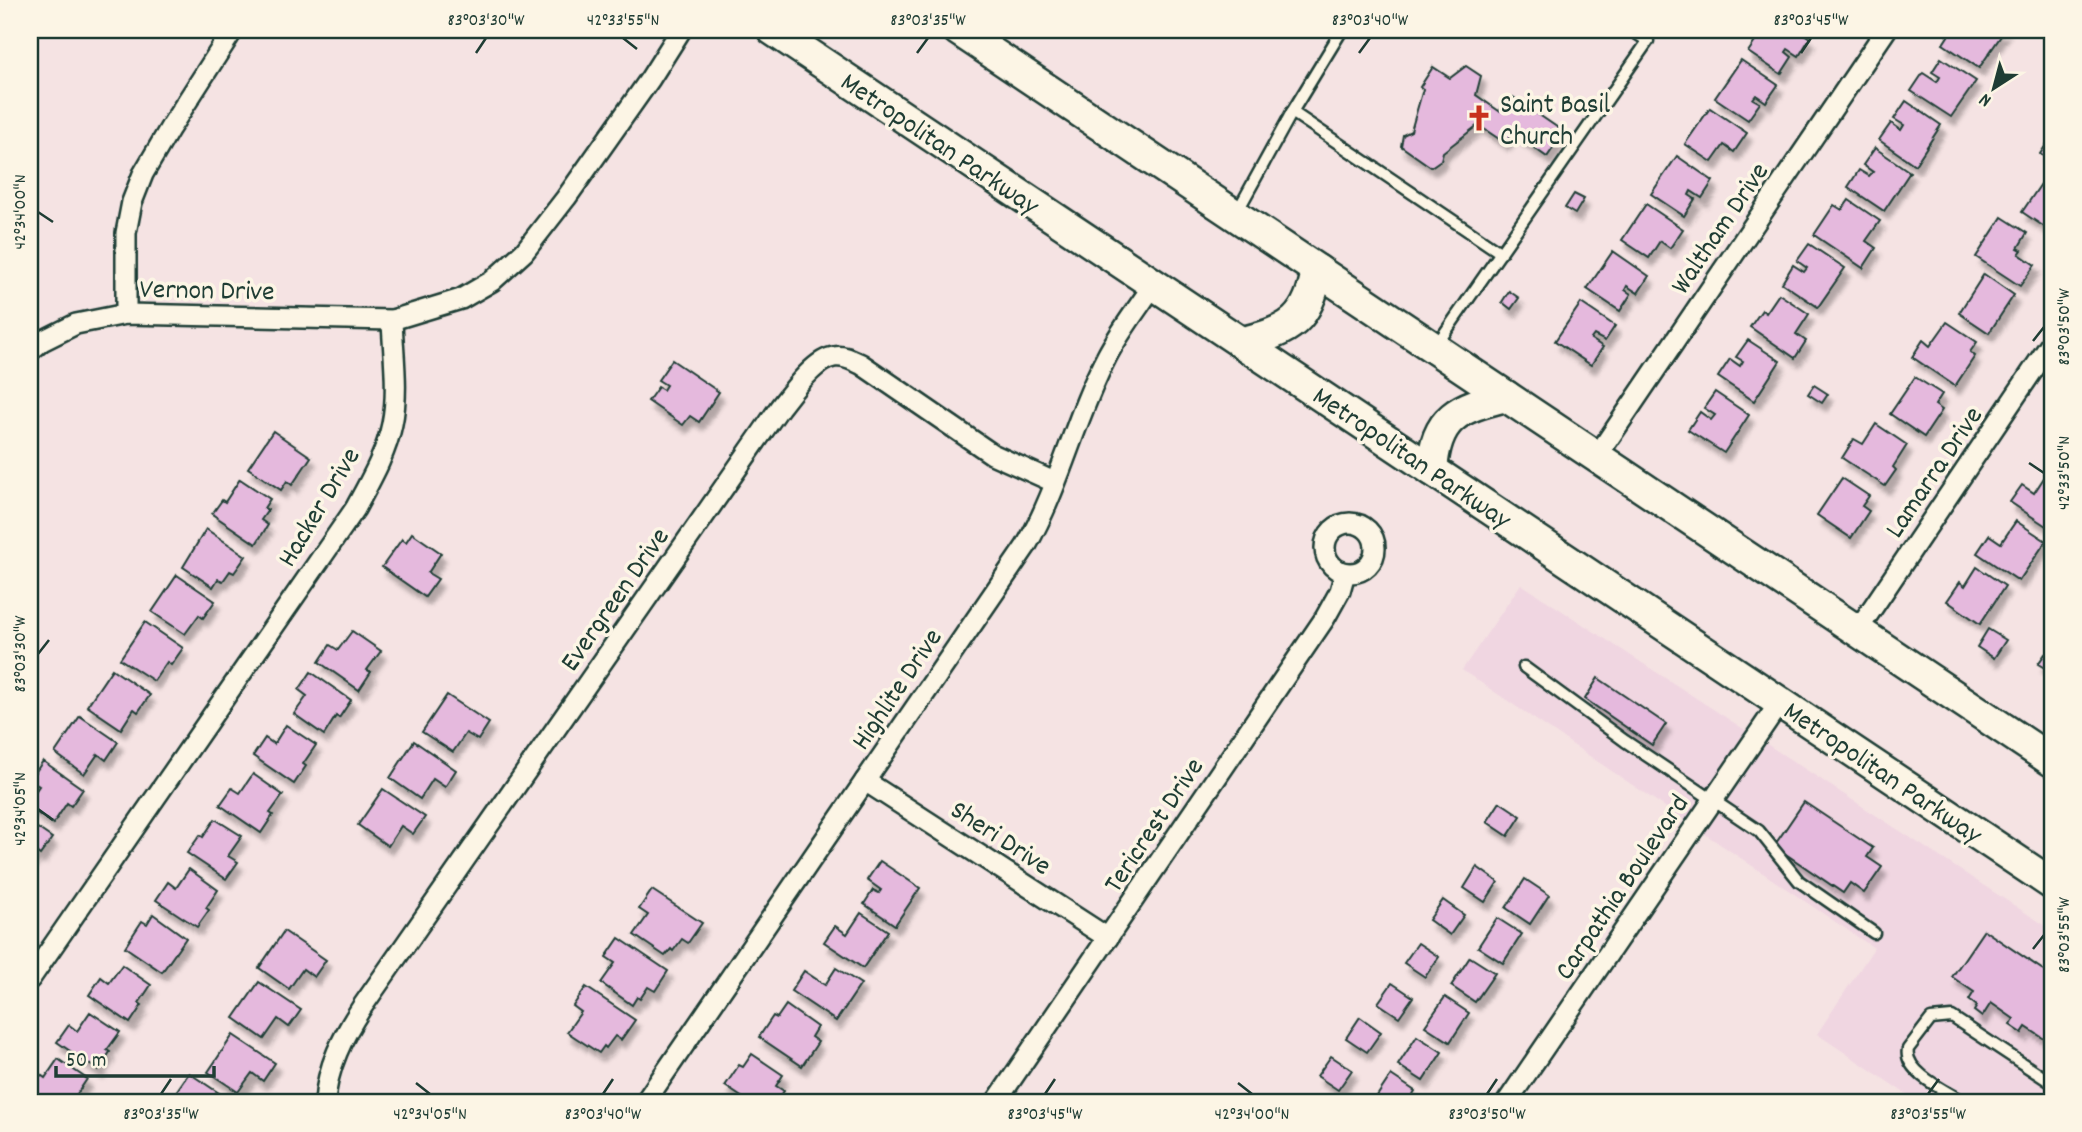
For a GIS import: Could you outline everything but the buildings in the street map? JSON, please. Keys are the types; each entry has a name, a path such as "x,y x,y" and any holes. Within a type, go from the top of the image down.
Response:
{"main road":[{"name":"Metropolitan Parkway","path":"773,30 2052,884"},
{"path":"958,30 2052,761"},
{"path":"1242,342 1266,337 1296,321 1313,292 1317,270"},
{"path":"1432,470 1433,447 1439,431 1449,419 1480,403 1506,396"}],"street":[{"path":"126,314 126,233 132,202 143,174 170,128 233,30"},
{"path":"392,320 461,299 492,281 524,252 573,188 681,30"},
{"name":"Waltham Drive","path":"1597,456 1886,30"},
{"name":"Highlite Drive","path":"645,1102 1026,546 1044,509 1107,355 1154,284"},
{"name":"Vernon Drive","path":"30,351 42,341 76,324 126,314 392,320"},
{"name":"Hacker Drive","path":"30,979 355,509 380,461 393,422 392,320"},
{"name":"Lamarra Drive","path":"1857,631 2052,342"},
{"name":"Evergreen Drive","path":"325,1102 337,1051 362,1007 780,407 814,368 831,356 845,357 861,364 992,454 1054,482"},
{"name":"Tericrest Drive","path":"996,1102 1325,618 1340,591 1345,573"},
{"name":"Carpathia Boulevard","path":"1507,1102 1780,702"},
{"name":"Sheri Drive","path":"865,781 1108,938"}],"lane":[{"path":"1235,216 1292,112 1342,30"},
{"path":"1435,348 1648,41 1631,30"},
{"path":"1292,112 1501,253"},
{"path":"1524,667 1625,741 1759,831 1799,881 1874,933"},
{"path":"1965,1102 1925,1078 1909,1060 1908,1049 1931,1019 1952,1017 2052,1083"}],"shaded area":[{"path":"1521,584 2052,930 2052,1102 1918,1102 1817,1034 1874,948 1462,670"}],"place":[{"name":"Saint Basil Church","path":"1479,118"}]}
